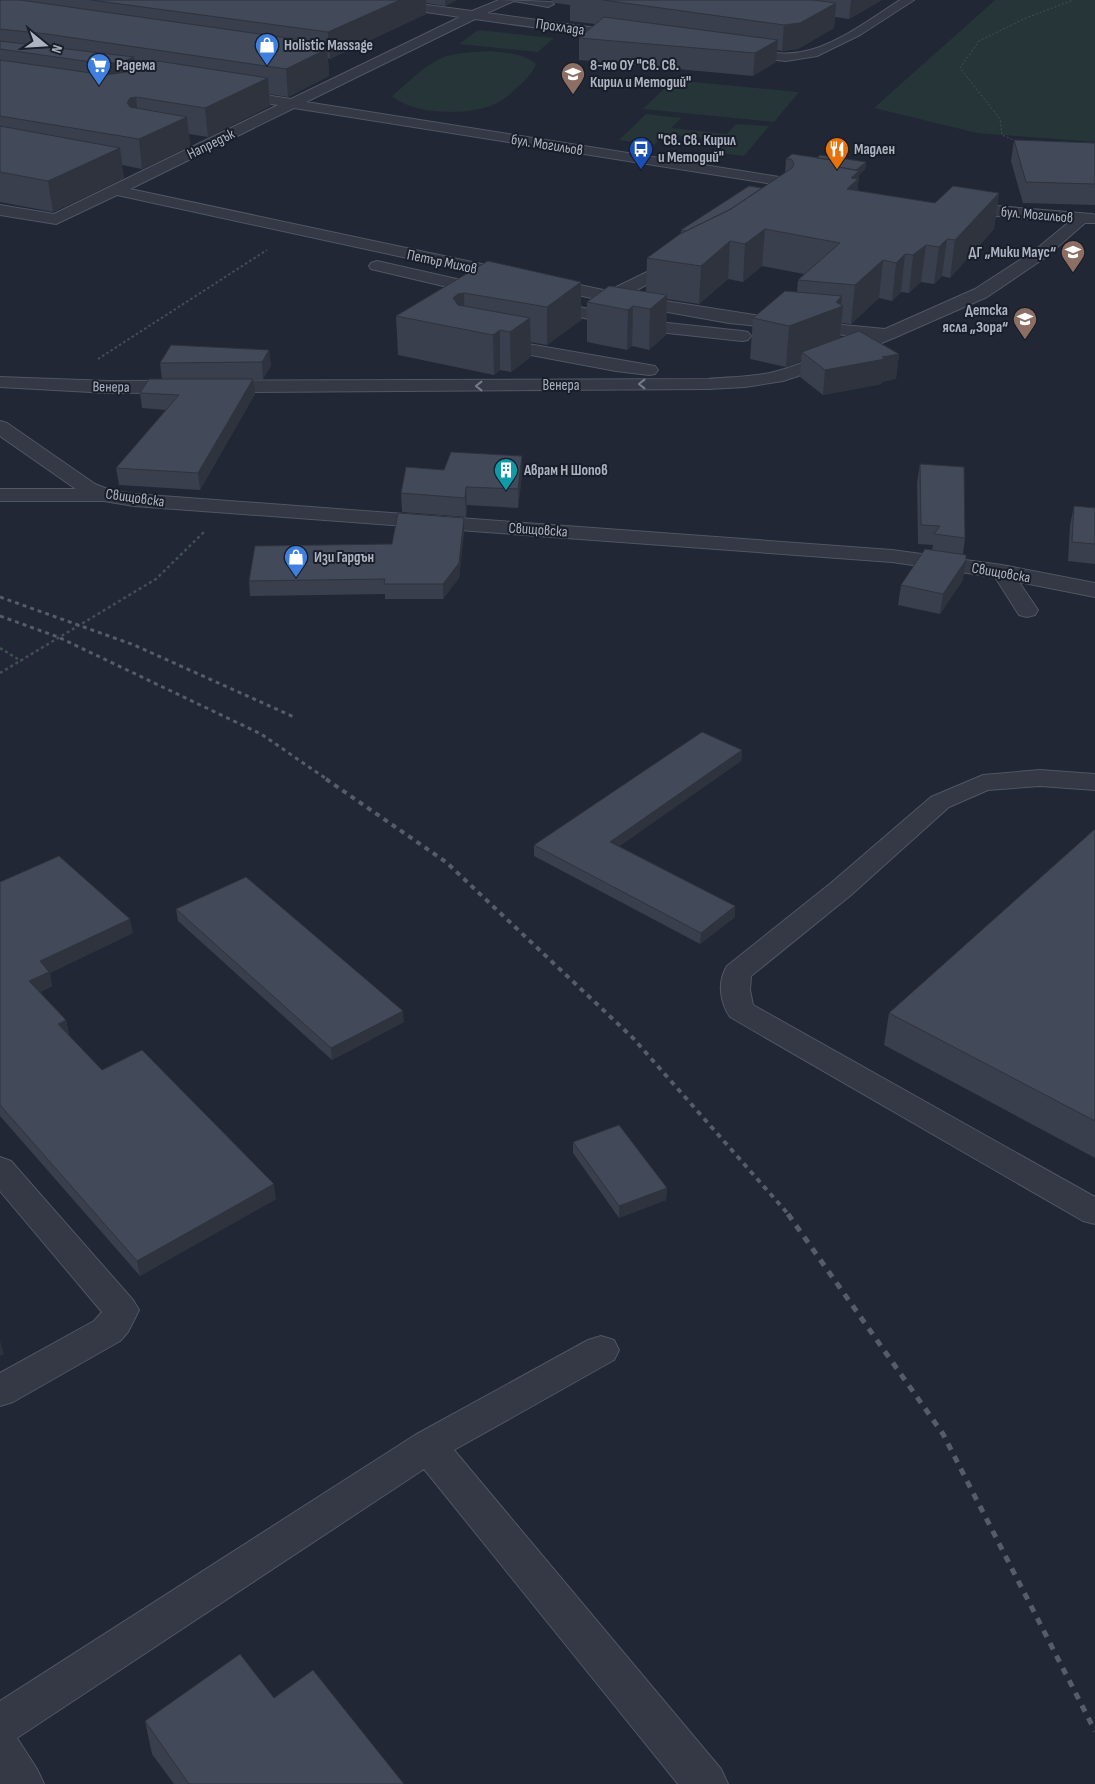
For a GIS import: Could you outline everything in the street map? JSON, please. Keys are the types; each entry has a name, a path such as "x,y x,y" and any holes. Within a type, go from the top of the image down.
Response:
{"street":[{"name":"Прохлада","path":"364,0 398,2 473,15 632,34"},
{"name":"Напредък","path":"0,210 56,219 295,104 473,15 509,0"},
{"path":"519,0 548,4"},
{"path":"729,50 782,57 804,56 814,53 865,27 908,0"},
{"path":"542,24 559,17"},
{"path":"846,25 865,27"},
{"path":"337,65 365,69"},
{"name":"бул. Могильов","path":"217,91 824,188"},
{"path":"185,139 212,144"},
{"path":"117,170 146,176"},
{"name":"Петър Михов","path":"116,190 608,297 838,330 890,333"},
{"name":"бул. Могильов","path":"948,206 1088,219"},
{"name":"Венера","path":"0,382 58,386 302,387 708,384 745,382 778,376 813,365 980,293 1040,254 1088,219"},
{"path":"304,232 309,241 328,252 498,294"},
{"path":"585,314 608,297 698,252"},
{"path":"527,301 649,326 804,343"},
{"path":"474,340 616,366 658,371 778,376"},
{"path":"824,345 853,348"},
{"name":"Свищовска","path":"0,428 88,488 104,495 134,500 892,556 1002,572 1095,590"},
{"path":"0,495 104,495"},
{"path":"1002,572 1027,610"},
{"path":"1095,782 1040,778 983,783 940,802 841,890 737,973 735,990 740,1010 1095,1212"},
{"path":"0,1169 121,1310 116,1322 107,1330 0,1391"},
{"path":"0,1725 428,1446 601,1350"},
{"path":"428,1446 706,1784"},
{"path":"0,1749 22,1784"}],"path":[{"path":"1019,143 1002,135 1000,119 960,68 980,41 1026,18 1073,0"},
{"path":"58,386 304,232"},
{"path":"0,673 156,579 178,559 226,507"},
{"path":"0,648 21,661"}],"shaded area":[{"path":"995,0 1095,0 1095,142 977,133 874,108"},
{"path":"478,30 554,38 538,52 459,44"},
{"path":"490,51 520,56 536,64 520,85 505,98 491,106 462,111 430,111 402,103 392,96 425,68 440,59 468,52"},
{"path":"673,80 799,92 774,122 643,109"},
{"path":"646,114 681,118 671,128 727,134 736,124 769,126 744,156 712,152 723,140 665,134 654,145 619,140"}],"building":[{"path":"0,0 20,0 309,41 298,45 327,49 286,69 47,34 0,29"},
{"path":"91,0 400,0 328,32"},
{"path":"603,0 813,0 836,3 800,23 784,25"},
{"path":"604,17 778,40 755,53 579,38"},
{"path":"0,41 134,57 124,61 105,64 0,49"},
{"path":"0,60 105,75 133,71 158,61 268,78 205,108 136,97 130,98 127,103 130,107 187,117 139,139 0,116"},
{"path":"0,126 120,148 48,181 0,172"},
{"path":"1014,140 1095,143 1095,184 1026,182"},
{"path":"792,154 839,161 833,166 859,171 851,178 858,179 847,189 935,203 953,186 999,193 955,240 947,239 939,247 926,245 913,255 905,254 896,263 883,260 855,285 798,280 840,243 765,229 745,244 730,241 701,266 647,258 680,234 731,209 792,168 794,163 791,159 786,159"},
{"path":"820,155 866,162 856,170 838,167 839,161 817,158"},
{"path":"749,186 762,188 731,209 686,231 681,230"},
{"path":"488,261 581,282 547,307 464,293 458,294 453,298 458,305 530,318 510,332 500,330 493,335 396,316"},
{"path":"609,286 667,295 650,309 633,306 628,310 587,302"},
{"path":"785,291 842,296 836,302 843,306 789,326 753,318"},
{"path":"859,331 899,354 882,357 885,359 825,370 802,352"},
{"path":"171,345 269,350 262,362 160,363"},
{"path":"149,379 253,379 198,473 116,468 179,395 140,393"},
{"path":"451,452 522,456 518,489 466,487 465,498 401,493 406,467 444,470"},
{"path":"920,464 964,467 965,538 934,534 940,526 921,525"},
{"path":"1074,506 1095,508 1095,544 1072,542"},
{"path":"398,513 464,518 459,563 443,584 384,584 385,579 249,581 255,546 392,544"},
{"path":"925,549 966,555 966,560 943,594 901,585"},
{"path":"702,732 742,750 610,842 735,906 701,933 534,845"},
{"path":"1095,829 1095,1121 889,1013"},
{"path":"59,856 130,919 40,961 49,972 29,981 66,1020 58,1024 102,1070 142,1050 274,1184 137,1261 0,1105 0,882"},
{"path":"246,877 403,1011 331,1048 176,909"},
{"path":"619,1125 667,1188 619,1206 573,1142"},
{"path":"240,1654 274,1698 313,1670 404,1784 189,1784 145,1721"}],"railway":[{"path":"0,597 134,645 294,717"},
{"path":"0,616 58,637 261,734 328,780"},
{"path":"326,779 446,862 633,1038 789,1215"},
{"path":"788,1214 943,1434 1095,1731"}],"place":[{"name":"Holistic Massage","path":"267,66"},
{"name":"Радема","path":"99,86"},
{"name":"8-мо ОУ \"Св. Св. Кирил и Методий\"","path":"573,95"},
{"name":"\"Св. Св. Кирил и Методий\"","path":"641,170"},
{"name":"Мадлен","path":"837,170"},
{"name":"ДГ „Мики Маус“","path":"1073,273"},
{"name":"Детска ясла „Зора“","path":"1025,340"},
{"name":"Аврам Н Шопов","path":"506,491"},
{"name":"Изи Гардън","path":"296,578"}]}
